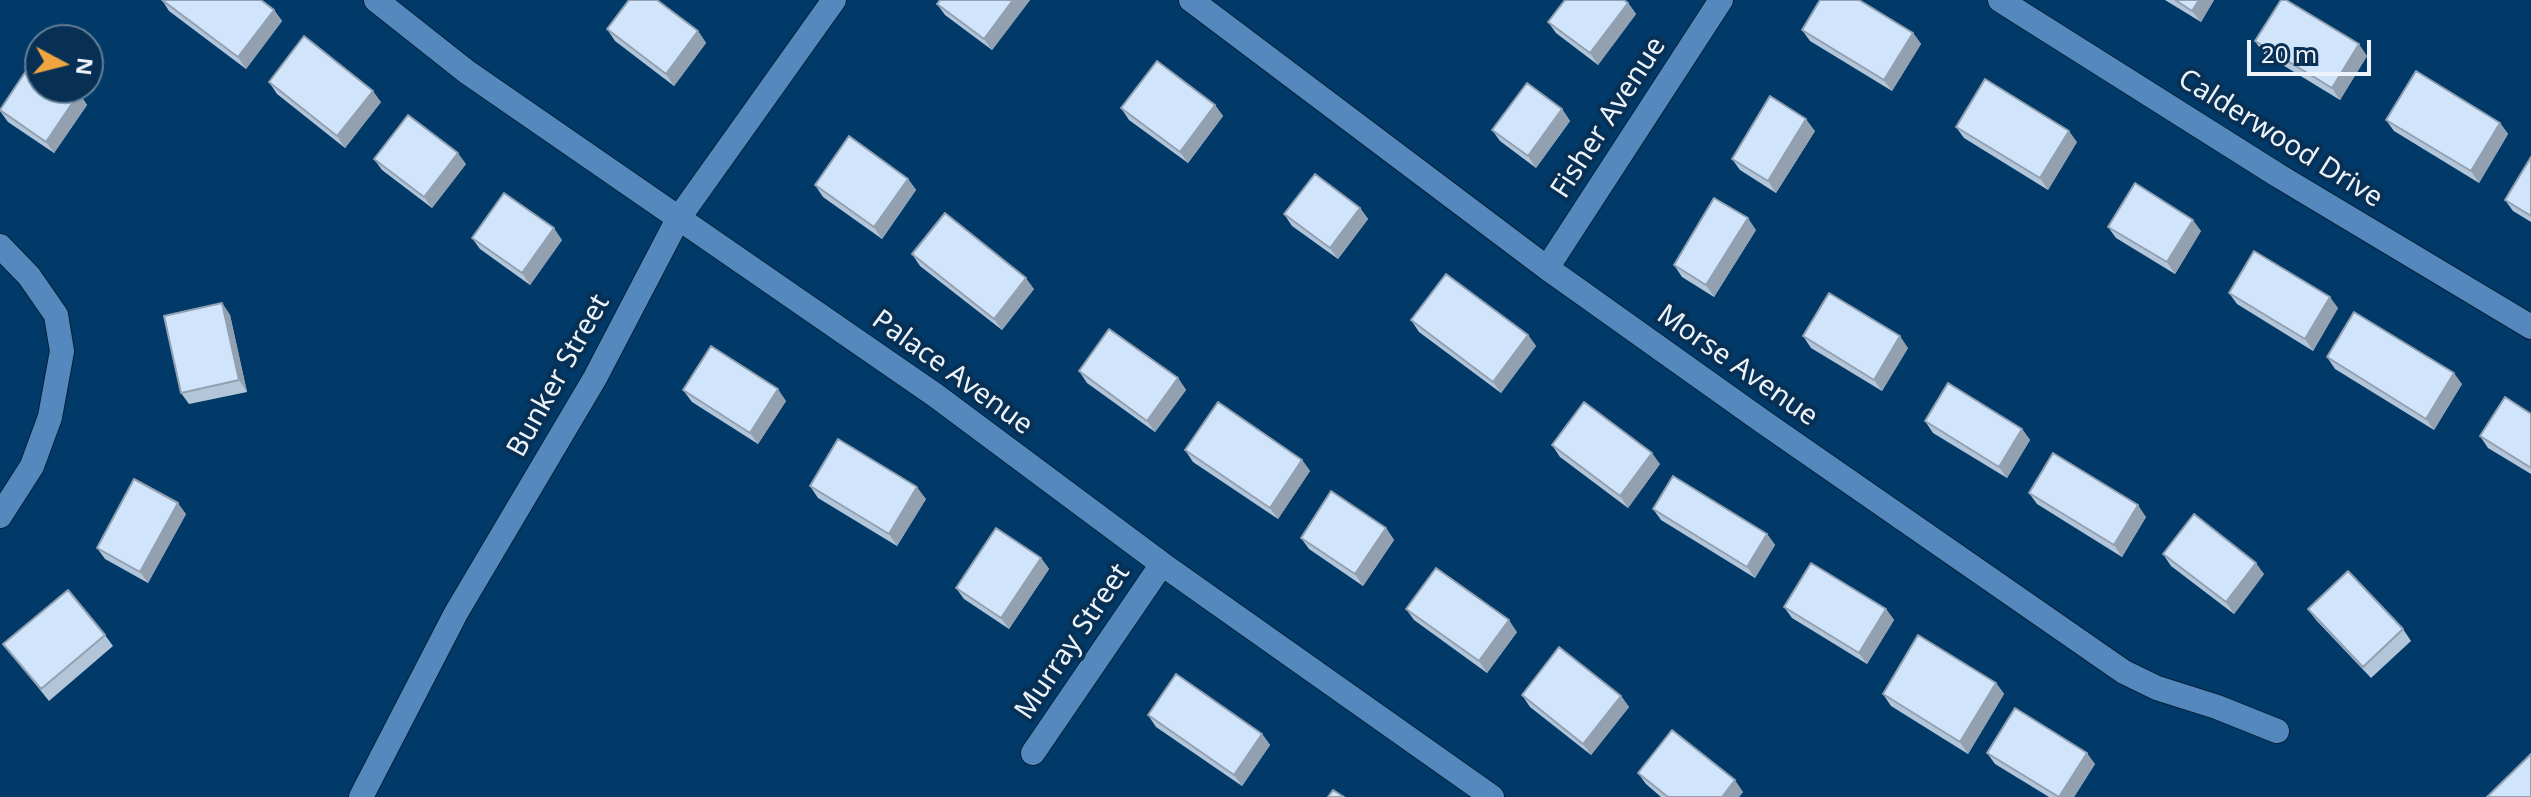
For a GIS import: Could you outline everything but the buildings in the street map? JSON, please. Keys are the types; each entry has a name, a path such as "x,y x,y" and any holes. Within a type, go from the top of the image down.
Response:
{"street":[{"name":"Palace Avenue","path":"376,0 467,72 935,395 1162,564 1492,797"},
{"name":"Bunker Street","path":"361,797 456,613 595,378 678,219 834,0"},
{"name":"Morse Avenue","path":"1191,0 1547,268 2124,672 2157,688 2277,731"},
{"name":"Fisher Avenue","path":"1547,268 1721,0"},
{"name":"Calderwood Drive","path":"2000,0 2279,176 2531,327"},
{"path":"0,246 29,276 56,315 62,351 50,417 32,466 0,516"},
{"name":"Murray Street","path":"1033,753 1162,564"}]}
